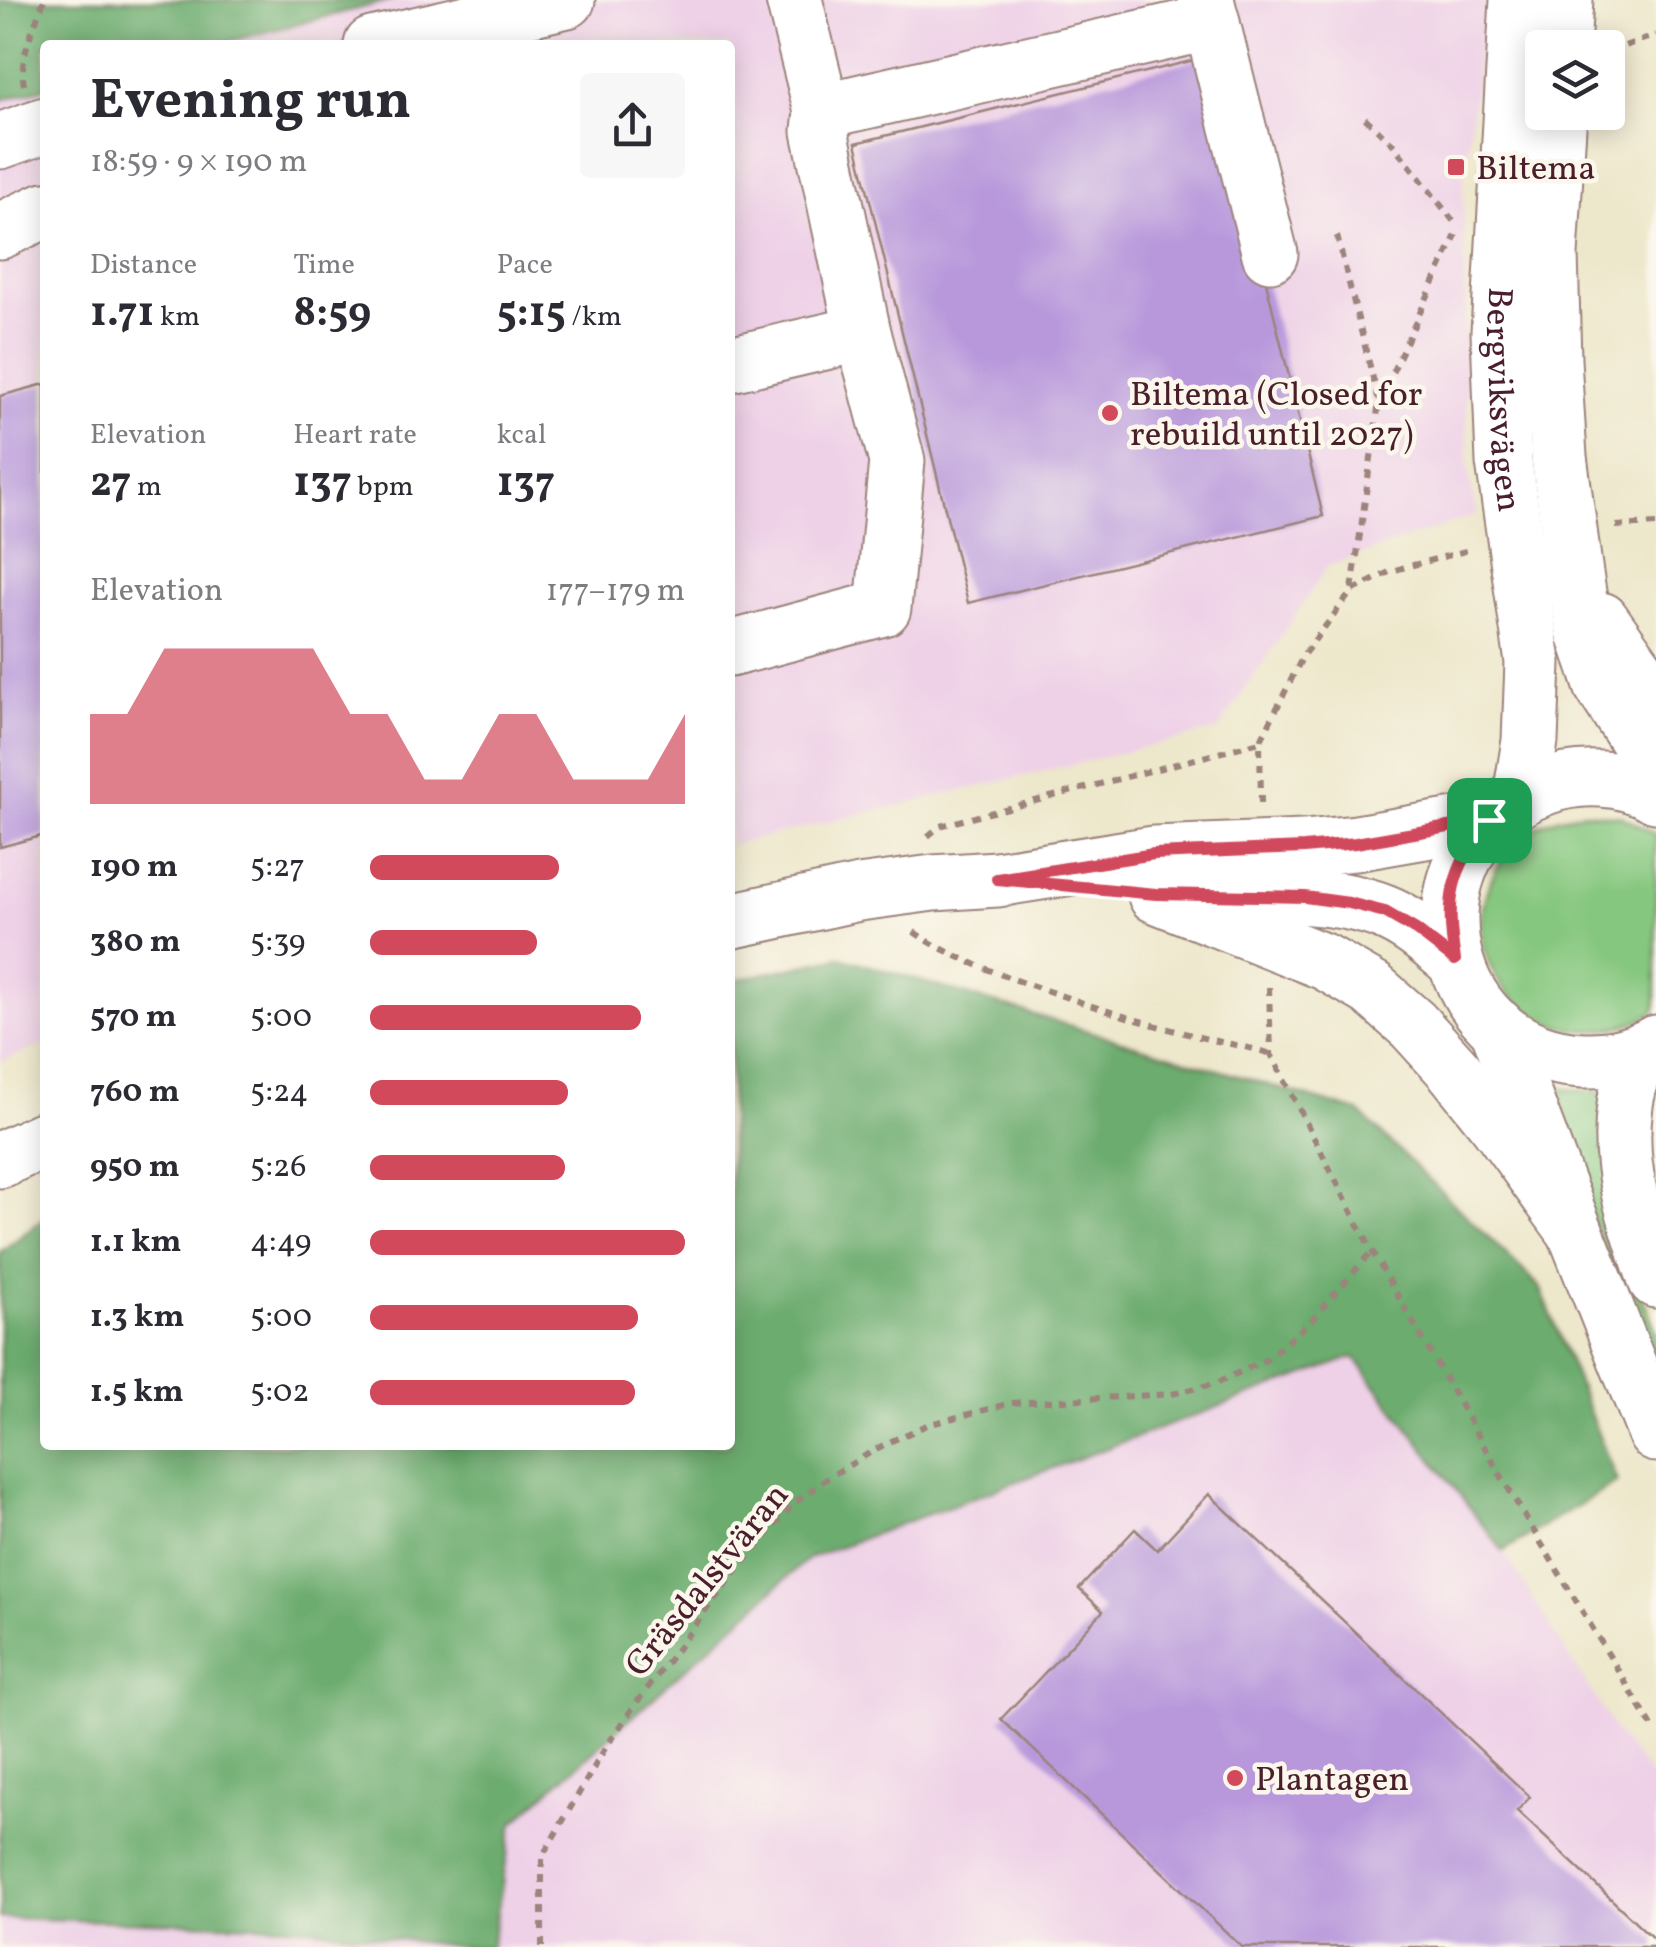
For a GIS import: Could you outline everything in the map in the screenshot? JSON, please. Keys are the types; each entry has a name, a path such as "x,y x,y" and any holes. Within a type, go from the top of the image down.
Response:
{"main road":[{"path":"432,38 567,0"},
{"path":"735,648 883,608 897,461 863,333 820,131 822,111 794,0"},
{"name":"Bergviksvägen","path":"1505,808 1530,741 1533,662 1504,462 1500,332 1518,0"},
{"path":"1566,0 1578,30"},
{"path":"822,111 1209,11 1270,254"},
{"name":"Bergviksvägen","path":"1557,130 1550,254 1553,360 1559,457 1575,574 1584,630 1602,685 1656,769"},
{"path":"0,232 40,212"},
{"path":"735,363 863,333"},
{"name":"Bergviksvägen","path":"1575,574 1607,630 1656,694"},
{"path":"735,920 859,893 997,879 1154,854 1356,843 1505,808 1563,780 1608,778 1656,795"},
{"path":"1505,808 1466,850 1453,886 1449,923 1455,960 1471,996 1497,1026 1528,1047 1564,1059 1602,1060 1648,1048"},
{"path":"997,879 1156,894 1305,897 1349,903 1385,912 1455,960"},
{"path":"1156,894 1325,962 1372,989 1413,1025 1452,1070 1575,1230"},
{"path":"1497,1026 1656,1434"},
{"path":"1648,1048 1625,1104 1622,1150 1627,1193 1656,1280"},
{"path":"0,1160 40,1141"}],"path":[{"path":"26,132 21,74 44,0"},
{"path":"1625,41 1656,35"},
{"path":"1364,118 1392,143 1459,229"},
{"path":"1352,591 1379,402 1464,220"},
{"path":"1337,236 1379,402"},
{"path":"1616,526 1656,524"},
{"path":"1262,812 1260,742 1304,654 1352,591 1392,571 1477,548"},
{"path":"926,837 940,826 1260,742"},
{"path":"859,893 924,939 980,968 1152,1025 1271,1054"},
{"path":"1269,983 1271,1054 1372,1250 1514,1500 1656,1733"},
{"name":"Gräsdalstväran","path":"542,1947 542,1857 634,1706 723,1588 793,1504 829,1477 927,1424 1011,1403 1172,1394 1218,1383 1268,1359 1312,1321 1372,1250"}],"shaded area":[{"path":"392,0 1486,0 1463,184 1468,469 1477,514 1328,566 1218,730 735,844 735,40 235,40"},
{"path":"40,89 40,1046 0,1062 0,100"},
{"path":"1354,1357 1503,1551 1620,1738 1656,1783 1656,1947 491,1947 513,1823 809,1558"},
{"path":"0,1918 291,1926 461,1947 0,1947"}],"green space":[{"path":"0,0 392,0 235,40 40,40 40,89 0,100"},
{"path":"1585,812 1620,816 1656,834 1656,1010 1636,1022 1591,1031 1547,1022 1510,996 1486,955 1482,933 1482,910 1488,889 1511,850 1547,822"},
{"path":"840,957 1359,1112 1540,1287 1617,1482 1503,1551 1354,1357 809,1558 513,1823 491,1947 461,1947 291,1926 0,1918 0,1252 40,1222 40,1450 735,1450 735,980"},
{"path":"1541,1087 1608,1093 1635,1280 1656,1332 1656,1381"}],"building":[{"name":"Biltema (Closed for rebuild until 2027)","path":"1211,56 1323,516 968,603 856,143"},
{"path":"40,385 40,836 0,847 0,396"},
{"path":"1209,1494 1530,1797 1517,1811 1656,1941 1656,1947 1242,1947 1001,1719 1103,1611 1079,1589 1135,1529 1157,1550"}],"place":[{"name":"Biltema","path":"1456,167"},
{"name":"Biltema (Closed for rebuild until 2027)","path":"1110,413"},
{"name":"Plantagen","path":"1235,1778"}],"route":[{"path":"1489,820 1466,850 1453,886 1449,923 1455,960 1385,912 1349,903 1305,897 1156,894 997,879 1154,854 1356,843 1489,820"}]}
